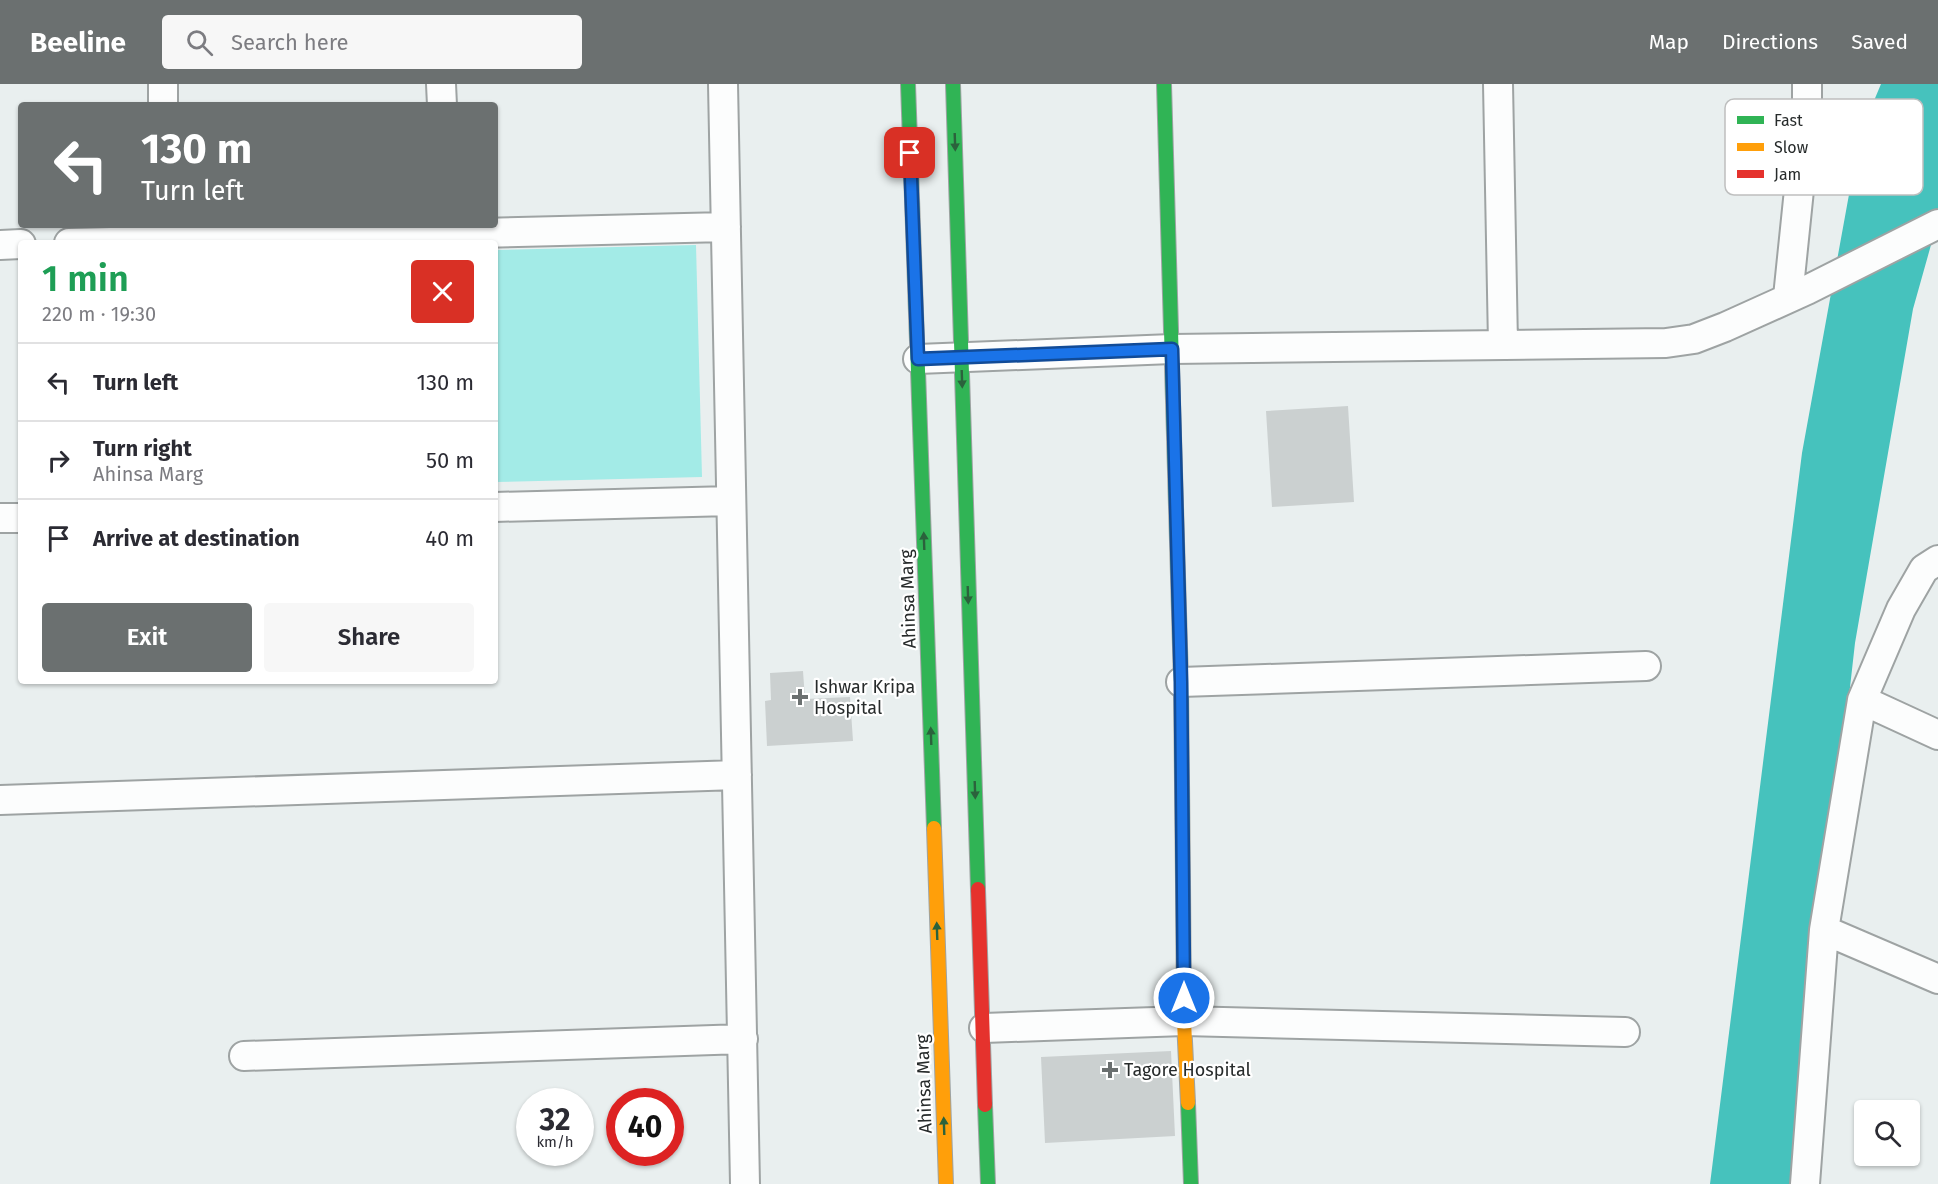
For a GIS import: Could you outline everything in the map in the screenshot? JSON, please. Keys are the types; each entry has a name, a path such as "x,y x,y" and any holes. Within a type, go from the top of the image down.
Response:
{"main road":[{"name":"Ahinsa Marg","path":"908,84 946,1184"},
{"path":"953,84 988,1184"},
{"path":"1164,84 1181,682 1184,1021 1191,1184"}],"street":[{"path":"162,84 163,102"},
{"path":"441,84 442,102"},
{"path":"723,84 746,1184"},
{"path":"1498,84 1503,344"},
{"path":"1798,294 1803,195"},
{"path":"918,359 1172,349 1666,343 1694,339 1725,327 1798,294 1938,224"},
{"path":"99,240 168,233 446,234 726,227"},
{"path":"0,245 18,244"},
{"path":"498,507 731,501"},
{"path":"0,518 18,518"},
{"path":"1805,1184 1824,930 1862,700 1900,609 1933,568"},
{"path":"1181,682 1646,666"},
{"path":"1862,700 1938,735"},
{"path":"0,800 737,775"},
{"path":"1824,930 1938,979"},
{"path":"984,1028 1184,1021 1624,1032"},
{"path":"244,1056 743,1039"}],"shaded area":[{"path":"1881,84 1938,84 1938,220 1913,309 1855,643 1794,1184 1710,1184 1802,453 1849,195 1923,195 1923,99 1875,99"},
{"path":"696,245 702,477 498,482 498,250"}],"building":[{"path":"1348,406 1354,502 1272,507 1266,411"},
{"path":"803,671 805,699 850,697 853,741 767,746 765,701 771,700 770,673"},
{"path":"1171,1051 1175,1136 1045,1143 1041,1057"}],"traffic: fast":[{"path":"908,84 934,828"},
{"path":"953,84 978,889"},
{"path":"1164,84 1181,682 1183,883"},
{"path":"1188,1103 1191,1184"},
{"path":"985,1105 988,1184"}],"traffic: slow":[{"path":"934,828 946,1184"},
{"path":"1183,883 1184,1021 1188,1103"}],"traffic: jam":[{"path":"978,889 985,1105"}],"place":[{"name":"Ishwar Kripa Hospital","path":"800,697"},
{"name":"Tagore Hospital","path":"1110,1070"}],"route":[{"path":"910,153 918,359 1172,349 1181,682 1184,998"}]}
